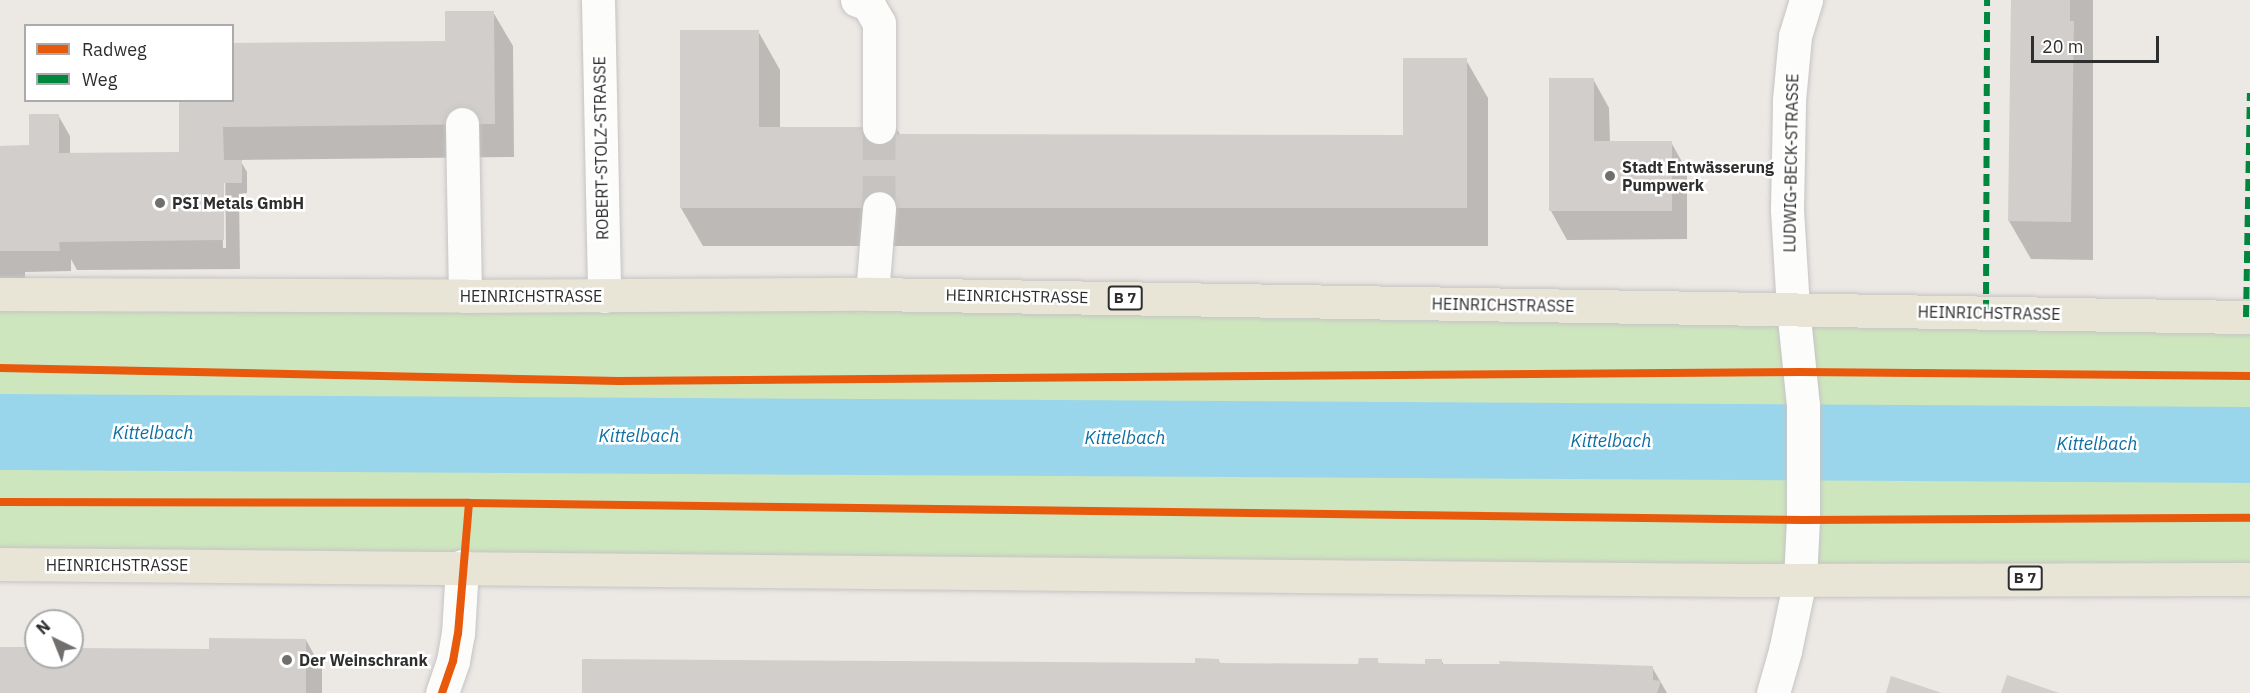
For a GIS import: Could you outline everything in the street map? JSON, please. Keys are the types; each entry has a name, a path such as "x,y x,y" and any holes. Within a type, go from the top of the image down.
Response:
{"main road":[{"name":"HEINRICHSTRASSE","path":"0,294 604,296 872,294 2250,317"},
{"name":"HEINRICHSTRASSE","path":"0,564 462,566 1800,579 2250,579"}],"street":[{"name":"ROBERT-STOLZ-STRASSE","path":"598,0 604,296"},
{"path":"857,0 868,4 879,24 879,127"},
{"name":"LUDWIG-BECK-STRASSE","path":"1773,693 1800,579 1803,405 1792,309 1787,209 1789,100 1795,36 1806,0"},
{"path":"462,124 465,296"},
{"path":"872,294 879,208"},
{"path":"442,693 453,662 458,634 462,566"}],"green space":[{"path":"0,301 2250,321 2250,571 0,558"}],"building":[{"path":"2011,0 2070,0 2070,21 2074,21 2071,222 2008,221"},
{"path":"445,11 494,11 495,124 223,127 224,160 242,160 242,183 224,183 224,240 59,242 60,251 0,251 0,146 29,145 29,114 59,114 59,153 179,152 179,102 234,102 234,43 445,41"},
{"path":"680,30 759,30 759,127 897,127 897,134 1403,135 1403,58 1467,58 1467,208 680,208"},
{"name":"Stadt Entwässerung Pumpwerk","path":"1549,78 1594,78 1594,141 1672,141 1672,211 1549,211"},
{"path":"209,638 306,639 306,693 0,693 0,647 24,647 24,669 84,669 84,648 209,649"},
{"path":"1195,658 1219,659 1219,663 1358,664 1359,658 1378,658 1378,663 1425,664 1425,659 1442,659 1442,664 1500,664 1499,661 1653,666 1653,680 1661,681 1657,693 582,693 582,659 1195,663"},
{"path":"2007,675 2059,693 2001,693"},
{"path":"1891,676 1942,693 1886,693"}],"waterway":[{"name":"Kittelbach","path":"0,432 2250,445"}],"tunnel":[{"path":"879,127 879,208"}],"marked path":[{"path":"1986,312 1987,0"},
{"path":"2246,317 2250,93"}],"cycle path":[{"path":"0,368 619,381 1800,372 2250,376"},
{"path":"0,502 469,503 1803,520 2250,518"},
{"path":"442,693 453,661 458,634 469,503"}],"place":[{"name":"Stadt Entwässerung Pumpwerk","path":"1610,176"},
{"name":"PSI Metals GmbH","path":"160,203"},
{"name":"Der Weinschrank","path":"287,660"}]}
